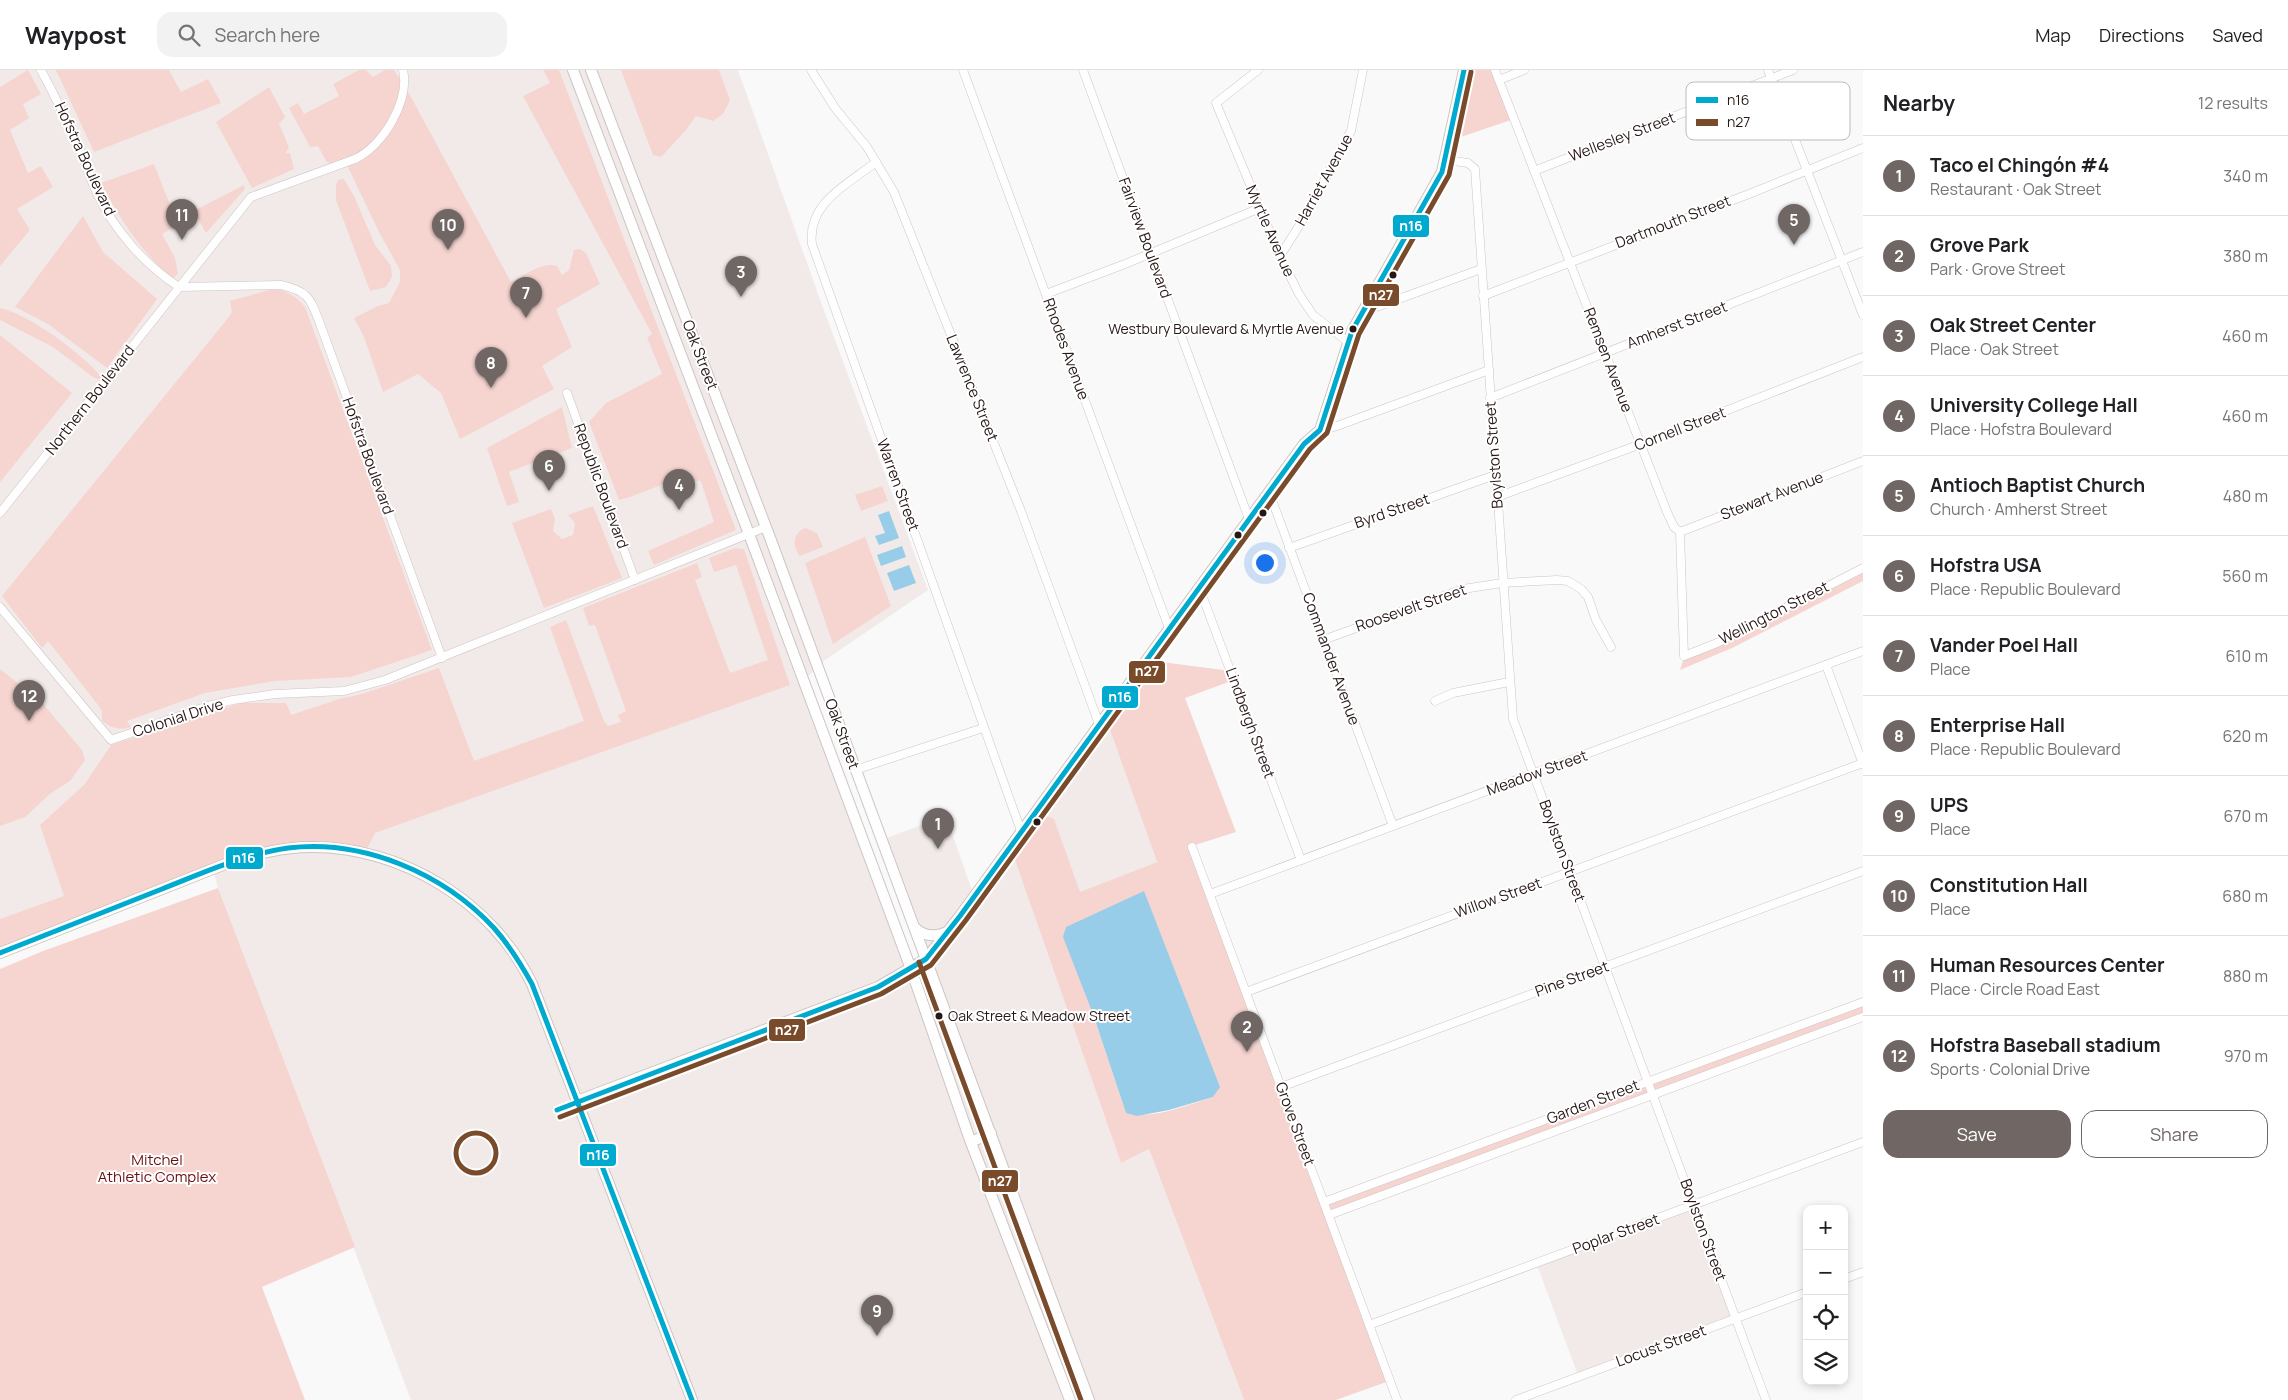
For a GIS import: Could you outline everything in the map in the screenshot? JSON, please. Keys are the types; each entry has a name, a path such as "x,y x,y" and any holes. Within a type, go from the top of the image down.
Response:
{"street":[{"name":"Hofstra Boulevard","path":"41,70 77,143 102,204 118,228 142,256 179,287 281,285 294,288 308,297 319,320 442,658"},
{"name":"Northern Boulevard","path":"0,513 251,197 367,154 392,123 401,98 403,70"},
{"name":"Oak Street","path":"573,70 749,534 910,969 971,1142 1070,1400"},
{"name":"Oak Street","path":"591,70 766,527 1089,1400"},
{"name":"Lawrence Street","path":"811,70 835,108 867,147 894,192 1023,518 1099,724"},
{"name":"Rhodes Avenue","path":"963,70 1169,628"},
{"name":"Fairview Boulevard","path":"1083,70 1250,518"},
{"name":"Myrtle Avenue","path":"1258,70 1216,103 1280,256 1299,294 1313,315 1348,342"},
{"name":"Harriet Avenue","path":"1280,256 1301,223 1351,131 1363,70"},
{"path":"1320,430 1348,342 1442,172 1464,70"},
{"name":"Remsen Avenue","path":"1495,70 1667,512 1674,526 1680,532"},
{"path":"1499,80 1524,70"},
{"path":"1768,70 1773,82"},
{"name":"Wellesley Street","path":"1761,82 1793,70"},
{"name":"Wellesley Street","path":"1534,171 1686,111"},
{"path":"1795,140 1863,315"},
{"name":"Dartmouth Street","path":"1483,296 1863,148"},
{"name":"Boylston Street","path":"1446,160 1472,165 1475,170 1502,583 1513,718 1766,1400"},
{"name":"Warren Street","path":"876,162 826,201 817,211 810,232 812,244 1021,831"},
{"path":"1046,294 1260,208"},
{"path":"645,258 660,252"},
{"name":"Amherst Street","path":"1490,398 1863,252"},
{"path":"1363,312 1481,268"},
{"name":"Cornell Street","path":"1497,497 1641,444 1863,358"},
{"path":"577,1101 878,988 926,959 1304,444 1320,430 1337,426 1489,370"},
{"name":"Republic Boulevard","path":"567,393 634,580"},
{"name":"Stewart Avenue","path":"1680,532 1863,460"},
{"name":"Byrd Street","path":"1289,548 1495,475"},
{"name":"Commander Avenue","path":"1269,492 1393,826"},
{"path":"442,658 766,527"},
{"name":"Wellington Street","path":"1680,532 1684,656 1717,642 1863,568"},
{"name":"Roosevelt Street","path":"1323,640 1463,588 1502,583 1557,580 1576,585 1588,597 1596,620 1611,647"},
{"name":"Lindbergh Street","path":"1199,587 1301,860"},
{"name":"Colonial Drive","path":"0,608 111,740 208,706 275,694 344,691 386,680 442,658"},
{"name":"Meadow Street","path":"1210,894 1863,652"},
{"path":"1826,665 1863,763"},
{"path":"1435,701 1453,693 1509,682"},
{"path":"855,770 983,728"},
{"name":"Willow Street","path":"1246,992 1863,763"},
{"path":"0,954 228,863 265,852 310,847 336,848 373,855 421,874 453,892 491,923 512,947 532,984 692,1400"},
{"name":"Grove Street","path":"1192,847 1397,1400"},
{"name":"Pine Street","path":"1281,1087 1863,871"},
{"path":"915,928 926,936 935,936 948,931"},
{"name":"Garden Street","path":"1324,1202 1863,1002"},
{"name":"Garden Street","path":"1329,1215 1863,1016"},
{"path":"1799,1026 1804,1039"},
{"path":"1544,1121 1549,1133"},
{"path":"971,1142 991,1133"},
{"name":"Poplar Street","path":"1370,1325 1863,1142"},
{"path":"1848,1277 1863,1272"},
{"name":"Locust Street","path":"1516,1400 1803,1294"},
{"path":"1033,1304 1050,1296"}],"shaded area":[{"path":"0,70 738,70 822,305 928,590 825,660 805,679 927,1013 943,1009 881,840 946,816 974,896 1105,716 1157,862 1033,911 1121,1163 1149,1149 1244,1400 411,1400 218,888 213,869 0,953"},
{"path":"1692,1208 1733,1317 1578,1375 1537,1265"}],"green space":[{"path":"28,70 41,94 23,104 29,118 10,130 28,173 41,166 53,187 17,209 30,230 0,266 0,87"},
{"path":"56,70 169,70 181,92 208,79 221,103 94,152"},
{"path":"359,70 366,70 373,77 385,70 394,70 411,97 511,282 539,267 551,265 557,266 562,275 569,270 574,250 580,249 586,253 600,284 556,309 572,347 542,366 554,389 460,439 441,393 418,374 383,392 364,337 354,318 378,306 389,303 400,282 400,270 378,230 346,163 333,166 326,161 318,146 310,147 289,108 298,103 304,114 339,96 333,84"},
{"path":"543,70 559,70 736,530 654,565 648,551 714,522 701,481 677,479 619,500 589,422 606,403 662,374 647,338 652,334 523,96 550,83"},
{"path":"621,70 719,70 730,100 723,114 713,121 696,116 661,157 653,155"},
{"path":"1464,70 1495,70 1514,119 1449,141"},
{"path":"269,87 285,117 279,124 289,147 286,153 290,153 294,169 252,188 216,122"},
{"path":"154,164 176,220 244,185 245,189 206,233 196,215 162,234 175,258 178,274 172,279 132,235 101,183"},
{"path":"344,179 354,196 375,245 391,266 392,277 386,287 370,291 336,200 336,185 338,180"},
{"path":"83,216 103,252 157,299 107,368 48,324 15,307"},
{"path":"277,289 292,295 305,307 432,650 351,677 275,681 205,693 127,721 131,727 119,729 113,727 102,721 102,711 98,705 48,641 42,648 2,596 228,318 232,312 230,301"},
{"path":"0,308 26,319 57,338 85,360 104,381 93,377 53,347 0,320"},
{"path":"0,335 72,393 0,482"},
{"path":"562,407 572,448 509,472 519,502 507,506 487,448"},
{"path":"882,486 888,501 861,511 855,495"},
{"path":"593,506 622,578 544,608 512,523 551,509 555,519 553,531 562,539 573,535 575,523 568,515"},
{"path":"805,528 817,533 823,547 800,556 795,541 798,533"},
{"path":"865,537 891,606 833,644 805,563"},
{"path":"735,548 744,549 790,685 375,833 365,853 336,848 265,852 0,953 0,919 64,896 40,825 84,785 111,745 241,703 286,703 291,715 439,668 474,761 584,721 550,627 566,620 604,721 608,726 621,722 618,715 626,711 595,625 589,626 583,608 697,563 702,577 695,580 730,673 768,660 736,565 714,572 709,558"},
{"path":"1863,568 1863,581 1732,648 1680,670 1684,658"},
{"path":"1146,660 1231,671 1234,680 1185,698 1236,832 1192,846 1389,1381 1336,1400 1244,1400 1149,1149 1121,1163 1015,860 1047,816 1054,819 1080,892 1157,862 1105,716","holes":["1093,1014 1213,1097 1159,1113 1147,1115 1126,1113"]},
{"path":"0,669 28,691 33,692 82,750 85,760 70,781 51,793 25,817 0,826"},
{"name":"Mitchel Athletic Complex","path":"218,888 355,1247 262,1287 305,1400 0,1400 0,969 43,951"},
{"path":"1863,1004 1863,1015 1330,1213 1325,1202"}],"water":[{"path":"889,511 899,538 879,545 875,536 885,533 878,515"},
{"path":"902,546 906,557 881,566 877,555"},
{"path":"909,565 916,583 894,591 887,573"},
{"path":"1144,891 1220,1087 1213,1097 1169,1110 1137,1116 1126,1113 1093,1014 1063,937 1066,927"}],"transit line":[{"name":"n16","path":"557,1110 878,987 926,959 960,916 1304,444 1320,430 1352,331 1442,172 1464,70"},
{"name":"n27","path":"560,1117 881,994 931,965 966,920 1310,449 1327,433 1359,334 1449,175 1471,72"},
{"name":"n16","path":"0,953 224,865 288,848 345,849 373,855 400,864 426,876 451,891 474,908 494,928 505,941 532,984 692,1400"},
{"name":"n27","path":"919,962 1081,1400"},
{"name":"n27","path":"476,1133 490,1139 496,1153 490,1167 476,1173 462,1167 456,1153 462,1139 476,1133"}],"place":[{"name":"Human Resources Center","path":"182,240"},
{"name":"Antioch Baptist Church","path":"1794,245"},
{"name":"Constitution Hall","path":"448,250"},
{"name":"Oak Street Center","path":"741,297"},
{"name":"Vander Poel Hall","path":"526,318"},
{"name":"Westbury Boulevard & Myrtle Avenue","path":"1353,329"},
{"name":"Enterprise Hall","path":"491,388"},
{"name":"Hofstra USA","path":"549,491"},
{"name":"University College Hall","path":"679,510"},
{"name":"Hofstra Baseball stadium","path":"29,721"},
{"name":"Taco el Chingón #4","path":"938,849"},
{"name":"Oak Street & Meadow Street","path":"939,1016"},
{"name":"Grove Park","path":"1247,1052"},
{"name":"UPS","path":"877,1336"}]}
